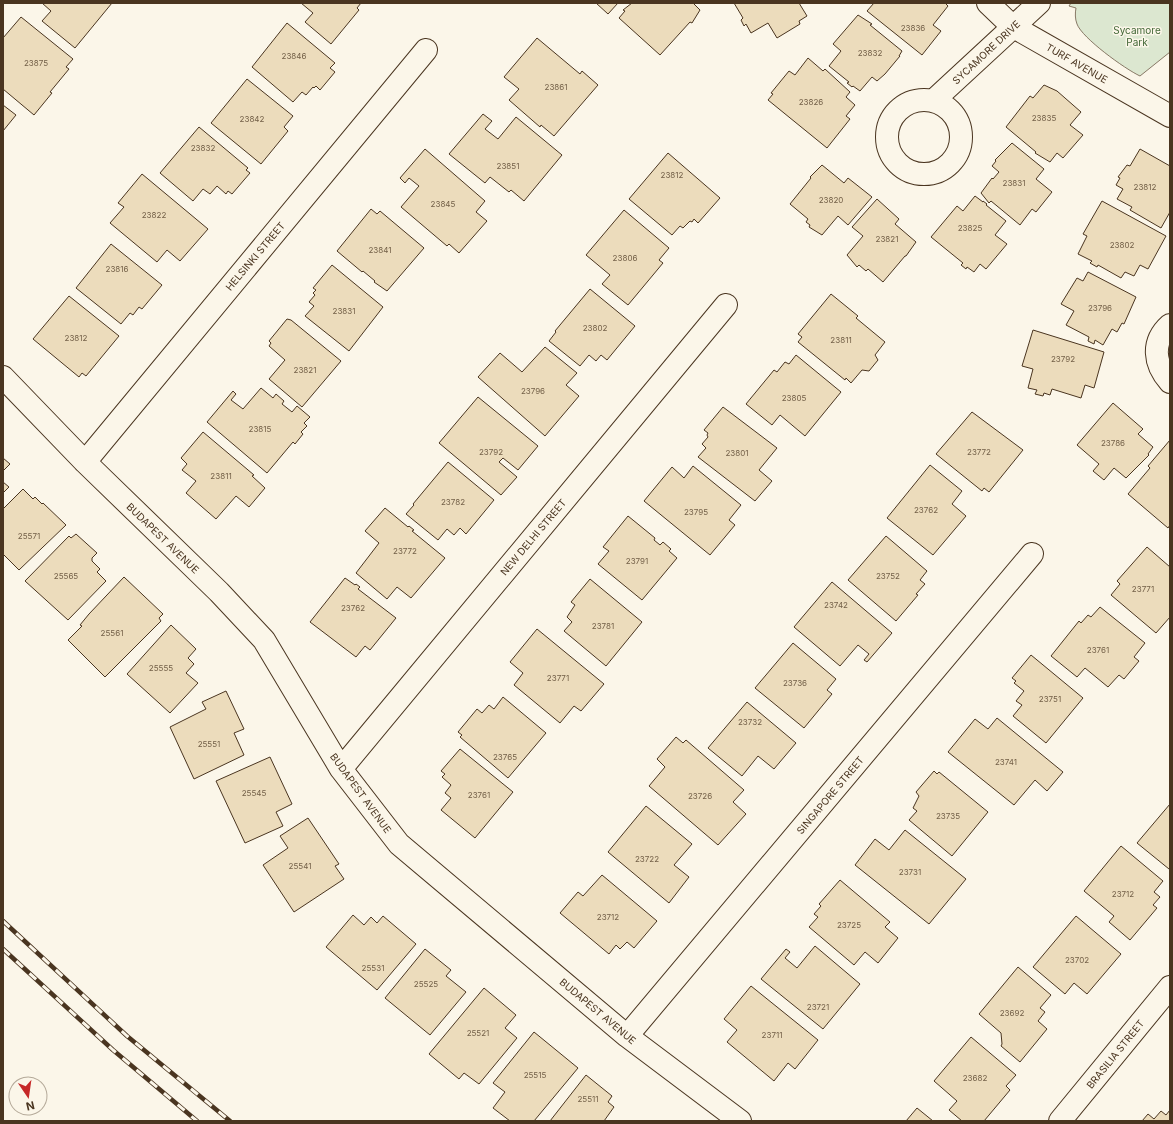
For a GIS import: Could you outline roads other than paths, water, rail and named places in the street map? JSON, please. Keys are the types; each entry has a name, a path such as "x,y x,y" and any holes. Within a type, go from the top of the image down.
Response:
{"street":[{"name":"TURF AVENUE","path":"988,3 1012,26 1170,116"},
{"name":"SYCAMORE DRIVE","path":"933,101 1012,26 1039,3"},
{"name":"HELSINKI STREET","path":"85,462 426,50"},
{"name":"NEW DELHI STREET","path":"341,769 726,304"},
{"path":"1170,325 1164,331 1158,344 1157,358 1161,372 1170,382"},
{"name":"BUDAPEST AVENUE","path":"3,377 85,462 219,592 264,640 341,769 399,844 627,1036 740,1121"},
{"name":"SINGAPORE STREET","path":"627,1036 1032,554"},
{"name":"BRASILIA STREET","path":"1060,1121 1170,987"}],"railway":[{"path":"3,921 127,1036 230,1121"},
{"path":"3,949 113,1050 197,1121"}],"park label":[{"name":"Sycamore Park","path":"1137,36"}]}
